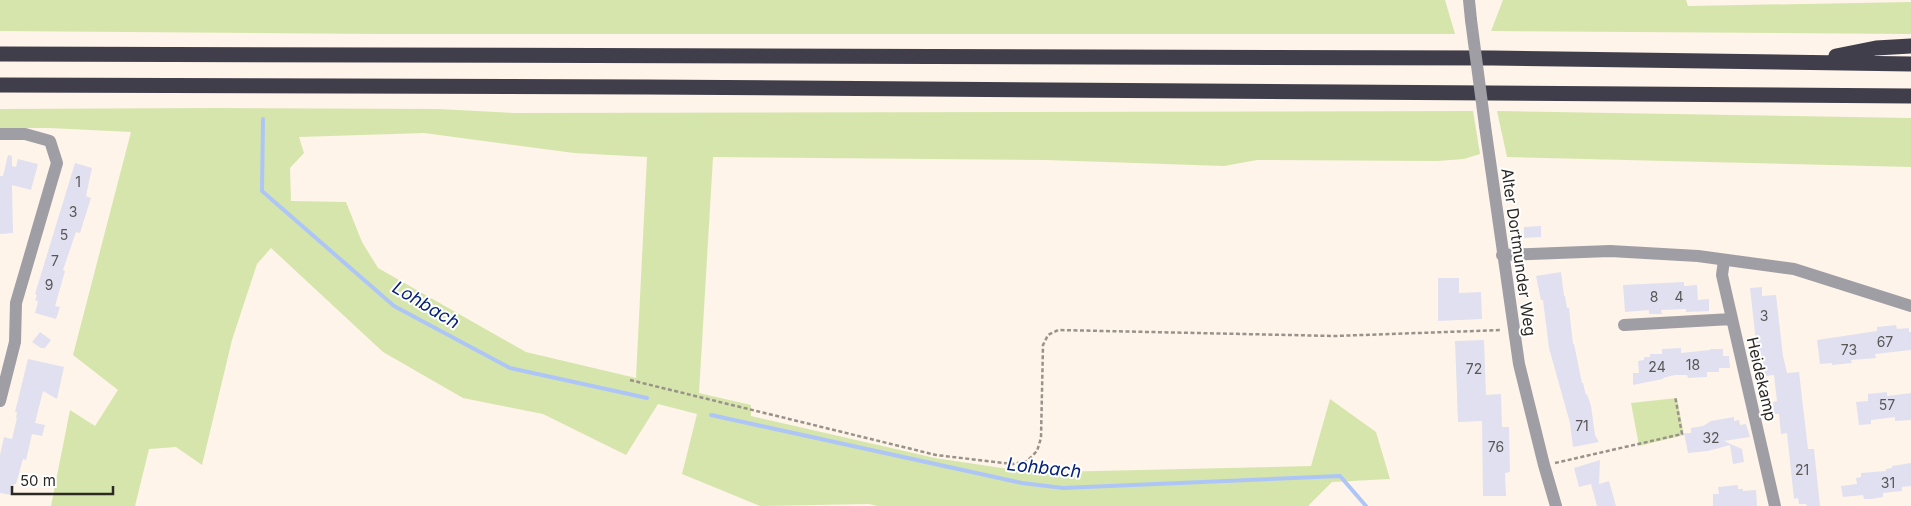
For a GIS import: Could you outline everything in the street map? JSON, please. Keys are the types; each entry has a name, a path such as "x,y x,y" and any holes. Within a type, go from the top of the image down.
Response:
{"highway":[{"path":"1809,62 1876,48 1911,46"},
{"path":"0,54 1493,58 1911,64"},
{"path":"0,85 646,87 1911,96"}],"street":[{"name":"Alter Dortmunder Weg","path":"1468,0 1513,330 1519,364 1556,506"},
{"path":"0,134 25,134 50,141 57,163 16,303 15,342 0,400"},
{"path":"1502,255 1610,251 1698,256 1794,269 1911,306"},
{"name":"Heidekamp","path":"1724,260 1722,275 1776,506"},
{"path":"1624,325 1732,318"}],"path":[{"path":"630,380 936,455 1013,464 1026,461 1037,450 1041,438 1043,345 1048,335 1058,330 1335,336 1513,330"},
{"path":"1554,463 1682,434 1675,396"}],"green space":[{"path":"0,0 1445,0 1455,34 380,34 0,31"},
{"path":"1503,0 1686,0 1688,6 1911,2 1911,34 1491,31"},
{"path":"0,109 439,109 515,113 1473,111 1480,154 1464,159 1437,161 1257,160 1224,166 1046,160 713,157 699,393 751,405 751,416 935,458 1015,470 1029,468 1035,464 1052,472 1311,466 1330,399 1376,432 1390,479 1332,482 1308,506 877,506 869,504 760,506 682,474 697,414 658,404 626,455 543,414 463,398 383,352 271,248 257,264 232,340 202,465 176,447 149,449 135,506 51,506 70,410 95,426 118,390 73,355 131,132 50,128 0,128","holes":["424,133 574,153 647,157 636,378 526,352 378,268 362,242 346,202 291,201 290,168 304,153 299,137"]},
{"path":"1497,111 1911,118 1911,167 1507,157"},
{"path":"1677,398 1684,435 1639,446 1631,403"}],"building":[{"path":"8,155 12,156 12,166 16,167 18,159 38,164 31,190 12,185 13,233 0,234 0,176 3,176"},
{"path":"75,163 92,168 86,196 91,198 80,233 76,232 63,270 65,271 55,306 60,307 56,319 35,313 38,301 35,300 37,295 35,294"},
{"path":"1541,226 1541,237 1524,238 1524,227"},
{"path":"1561,272 1564,296 1567,308 1569,308 1573,344 1582,383 1591,406 1595,435 1599,442 1573,447 1570,423 1549,348 1543,300 1541,300 1536,276"},
{"path":"1438,278 1459,278 1459,293 1481,292 1482,319 1438,321"},
{"path":"1684,282 1684,286 1697,285 1698,300 1709,299 1709,311 1686,312 1686,309 1661,310 1662,314 1649,314 1649,310 1625,312 1623,285"},
{"path":"1762,287 1762,296 1776,295 1783,356 1787,373 1799,372 1808,449 1814,449 1820,506 1799,504 1798,498 1794,499 1787,433 1781,434 1779,414 1774,414 1773,402 1777,401 1774,375 1765,376 1762,357 1758,358 1750,288"},
{"path":"1896,325 1897,329 1909,328 1909,332 1911,332 1911,350 1875,354 1876,358 1851,360 1852,363 1820,364 1817,340 1877,331 1877,327"},
{"path":"40,332 51,340 45,348 41,348 32,342"},
{"path":"1484,340 1486,395 1501,394 1502,427 1509,427 1510,472 1505,473 1506,496 1483,496 1482,421 1458,422 1455,341"},
{"path":"1681,348 1681,353 1723,349 1723,356 1729,356 1730,368 1719,368 1719,372 1707,372 1707,377 1688,378 1687,375 1675,375 1633,385 1633,373 1639,373 1638,361 1644,360 1644,357 1650,357 1650,354 1662,354 1662,349"},
{"path":"28,359 64,367 57,399 43,391 35,423 45,425 42,436 32,434 26,460 23,459 12,495 0,493 0,455 4,437 12,439 17,418 17,412 15,412"},
{"path":"1887,392 1887,396 1911,393 1911,420 1895,421 1895,417 1871,420 1871,424 1859,425 1856,402 1868,401 1868,394"},
{"path":"1734,417 1734,421 1739,420 1740,425 1746,424 1750,437 1724,441 1742,449 1744,462 1733,464 1730,445 1708,451 1688,453 1684,433 1691,433 1691,428 1703,426 1711,421"},
{"path":"1600,460 1599,484 1609,481 1616,506 1597,506 1591,484 1579,487 1574,468"},
{"path":"1911,463 1911,486 1902,487 1902,491 1883,493 1883,497 1871,499 1864,499 1863,495 1843,497 1841,486 1857,484 1856,478 1861,477 1861,473 1886,471 1886,469 1892,468 1892,466"},
{"path":"1738,485 1738,489 1743,489 1743,491 1756,490 1757,506 1713,506 1713,494 1719,494 1718,487"}],"waterway":[{"name":"Lohbach","path":"263,119 262,191 394,306 510,368 647,398"},
{"name":"Lohbach","path":"711,415 1022,483 1063,488 1340,476 1366,506"}]}
